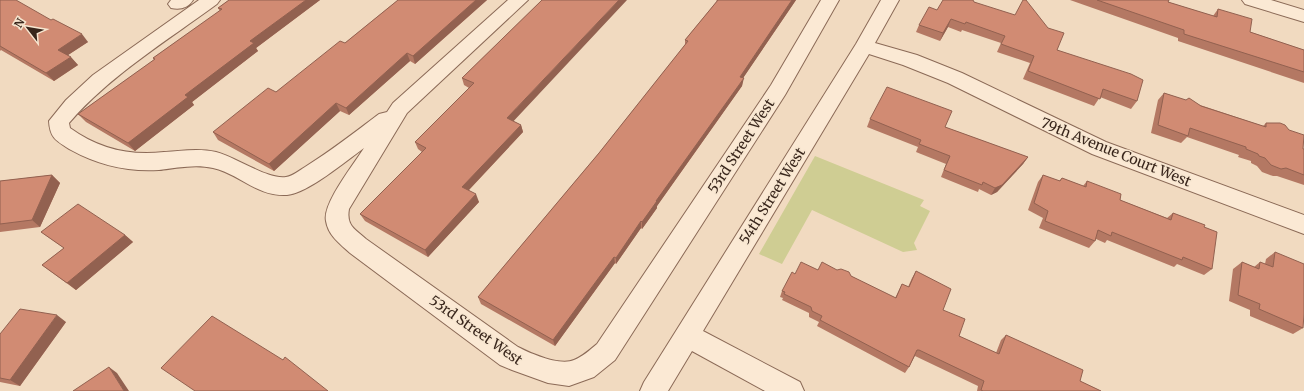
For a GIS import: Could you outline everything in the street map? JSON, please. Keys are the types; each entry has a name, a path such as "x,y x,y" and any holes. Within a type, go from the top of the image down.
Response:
{"street":[{"path":"211,0 100,80 73,105 60,121 60,132 89,151 130,162 150,162 199,157 218,161 274,185 287,186 301,180 334,160 400,108"},
{"name":"53rd Street West","path":"519,0 400,108 338,207 335,217 338,228 358,246 509,356 526,364 567,375 585,368 606,352 778,90 830,0"},
{"name":"54th Street West","path":"653,391 864,46 890,0"},
{"path":"1251,0 1304,16"},
{"name":"79th Avenue Court West","path":"864,46 910,60 955,78 1099,148 1304,225"},
{"path":"686,336 791,391"}],"shaded area":[{"path":"815,156 924,200 920,206 930,211 914,243 917,250 903,252 812,210 782,264 759,254"}],"building":[{"path":"0,0 16,0 51,20 53,19 82,34 58,50 71,57 46,73 0,46"},
{"path":"229,0 306,0 250,41 254,43 185,95 188,97 128,143 78,114 222,9 218,8"},
{"path":"398,0 476,0 413,56 407,53 346,108 336,103 269,164 213,132 268,88 276,92 340,41 345,43"},
{"path":"542,0 619,0 507,118 521,125 462,187 476,194 425,250 360,214 426,148 415,142 474,83 462,78"},
{"path":"718,0 792,0 740,77 744,78 616,258 614,257 553,340 478,297 599,153 688,41 685,40"},
{"path":"943,0 973,0 974,2 1015,15 1023,0 1026,0 1048,28 1064,33 1057,50 1131,74 1143,80 1137,101 1103,89 1100,99 1028,71 1034,56 1001,44 1005,36 966,22 965,24 951,19 943,33 919,25 929,7 937,10"},
{"path":"1097,0 1169,0 1168,2 1217,17 1218,9 1252,19 1250,32 1304,50 1304,72 1184,34 1184,30"},
{"path":"887,87 952,111 945,127 1028,157 1002,185 995,188 983,182 982,185 944,170 950,156 919,144 921,140 870,119"},
{"path":"1164,93 1186,100 1189,98 1201,106 1266,127 1266,123 1280,123 1285,125 1289,130 1304,135 1304,175 1286,168 1281,169 1271,165 1265,158 1246,149 1246,147 1190,128 1188,136 1158,125"},
{"path":"52,175 32,220 0,224 0,181"},
{"path":"1043,175 1060,181 1062,178 1086,187 1087,181 1121,194 1120,200 1171,220 1173,213 1205,225 1204,227 1217,232 1212,269 1183,257 1182,260 1112,232 1111,236 1098,230 1095,241 1045,221 1048,211 1034,203"},
{"path":"78,204 125,235 67,283 42,265 64,248 41,232"},
{"path":"1275,252 1304,264 1303,328 1259,309 1260,304 1238,295 1242,262 1259,269 1260,262 1273,267"},
{"path":"801,262 818,270 822,262 837,270 841,269 849,272 851,276 896,298 902,284 909,287 916,271 951,289 943,310 965,319 959,336 999,354 1006,335 1083,370 1080,381 1101,391 983,391 981,390 984,381 919,350 917,350 909,367 820,320 822,316 812,311 811,307 784,294 785,292 782,291 792,272 795,274"},
{"path":"20,309 57,315 10,380 0,378 0,334"},
{"path":"212,316 283,360 285,357 328,391 195,391 161,368"},
{"path":"109,367 124,391 73,391"}]}
